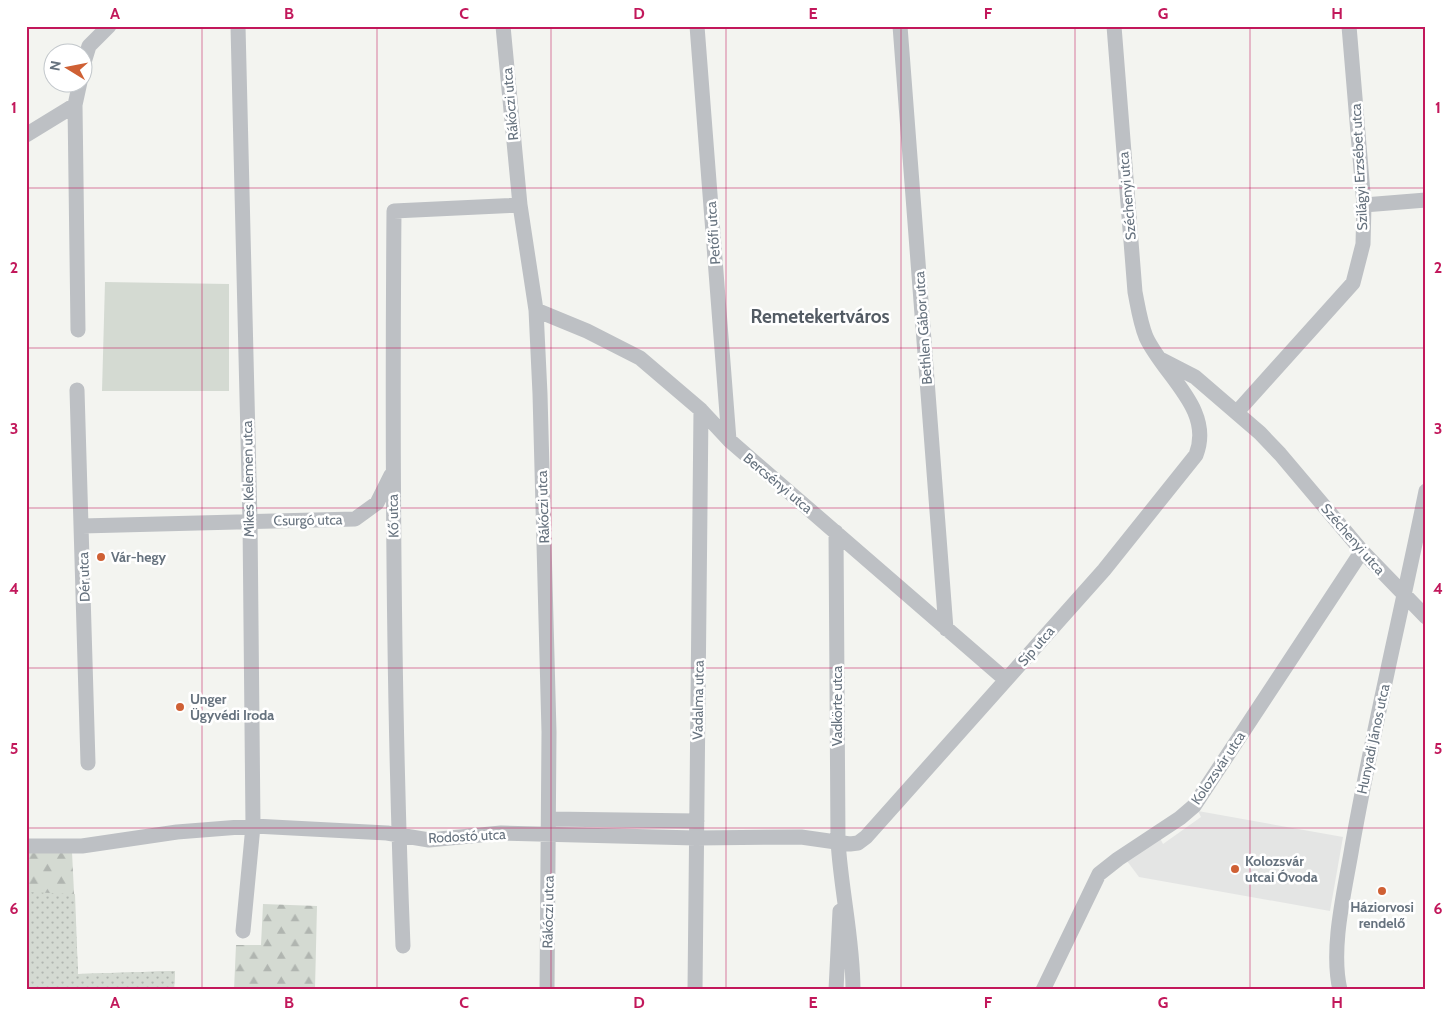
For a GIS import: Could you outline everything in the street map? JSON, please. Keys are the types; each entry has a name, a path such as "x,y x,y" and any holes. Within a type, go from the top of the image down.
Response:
{"street":[{"path":"92,43 109,26"},
{"name":"Mikes Kelemen utca","path":"238,26 250,521 253,826 243,931"},
{"name":"Rákóczi utca","path":"503,26 520,205 536,310 550,819 547,990"},
{"name":"Petőfi utca","path":"697,26 729,440"},
{"name":"Bethlen Gábor utca","path":"900,26 946,629"},
{"name":"Széchenyi utca","path":"1114,26 1135,292 1147,338 1198,415 1201,430"},
{"name":"Szilágyi Erzsébet utca","path":"1236,412 1353,283 1363,244 1364,205 1349,26"},
{"path":"78,92 75,105 78,330"},
{"path":"26,134 75,105"},
{"path":"1364,205 1426,200"},
{"name":"Kő utca","path":"403,946 398,835 392,474 394,211 520,205"},
{"name":"Bercsényi utca","path":"536,310 587,331 640,358 701,410 729,440 1006,680"},
{"name":"Széchenyi utca","path":"1161,360 1195,377 1236,412 1280,454 1362,551 1426,617"},
{"path":"1178,387 1180,380 1186,376 1195,377"},
{"name":"Dér utca","path":"77,390 88,763"},
{"name":"Vadalma utca","path":"695,990 701,410"},
{"name":"Síp utca","path":"844,842 858,843 866,837 1110,563 1196,455 1201,441 1201,430"},
{"name":"Csurgó utca","path":"82,526 355,519 377,503 392,474"},
{"name":"Hunyadi János utca","path":"1340,990 1337,979 1337,951 1347,876 1403,595 1426,491"},
{"name":"Vadkörte utca","path":"836,532 844,842 836,990"},
{"name":"Kolozsvár utca","path":"1043,990 1099,874 1118,859 1180,818 1194,806 1362,551"},
{"path":"550,819 697,821"},
{"name":"Rodostó utca","path":"26,846 82,846 122,842 177,832 253,826 398,835 429,840 501,833 550,836 696,838 801,837 844,842"},
{"name":"Vadkörte utca","path":"841,880 849,931 852,990"}],"shaded area":[{"name":"Kolozsvár utcai Óvoda","path":"1198,811 1343,837 1330,911 1139,877 1127,861 1160,838 1163,844 1201,817"}],"green space":[{"path":"105,282 229,284 229,391 102,391"},
{"path":"26,852 72,852 78,974 175,971 174,990 26,990"},
{"path":"26,892 75,894 78,974 175,971 174,990 26,990"},
{"path":"263,904 317,906 315,989 330,990 234,990 236,945 261,945"}],"place":[{"name":"Vár-hegy","path":"101,557"},
{"name":"Unger Ügyvédi Iroda","path":"180,707"},
{"name":"Kolozsvár utcai Óvoda","path":"1235,869"},
{"name":"Háziorvosi rendelő","path":"1382,891"}],"district":[{"name":"Remetekertváros","path":"820,316"}]}
